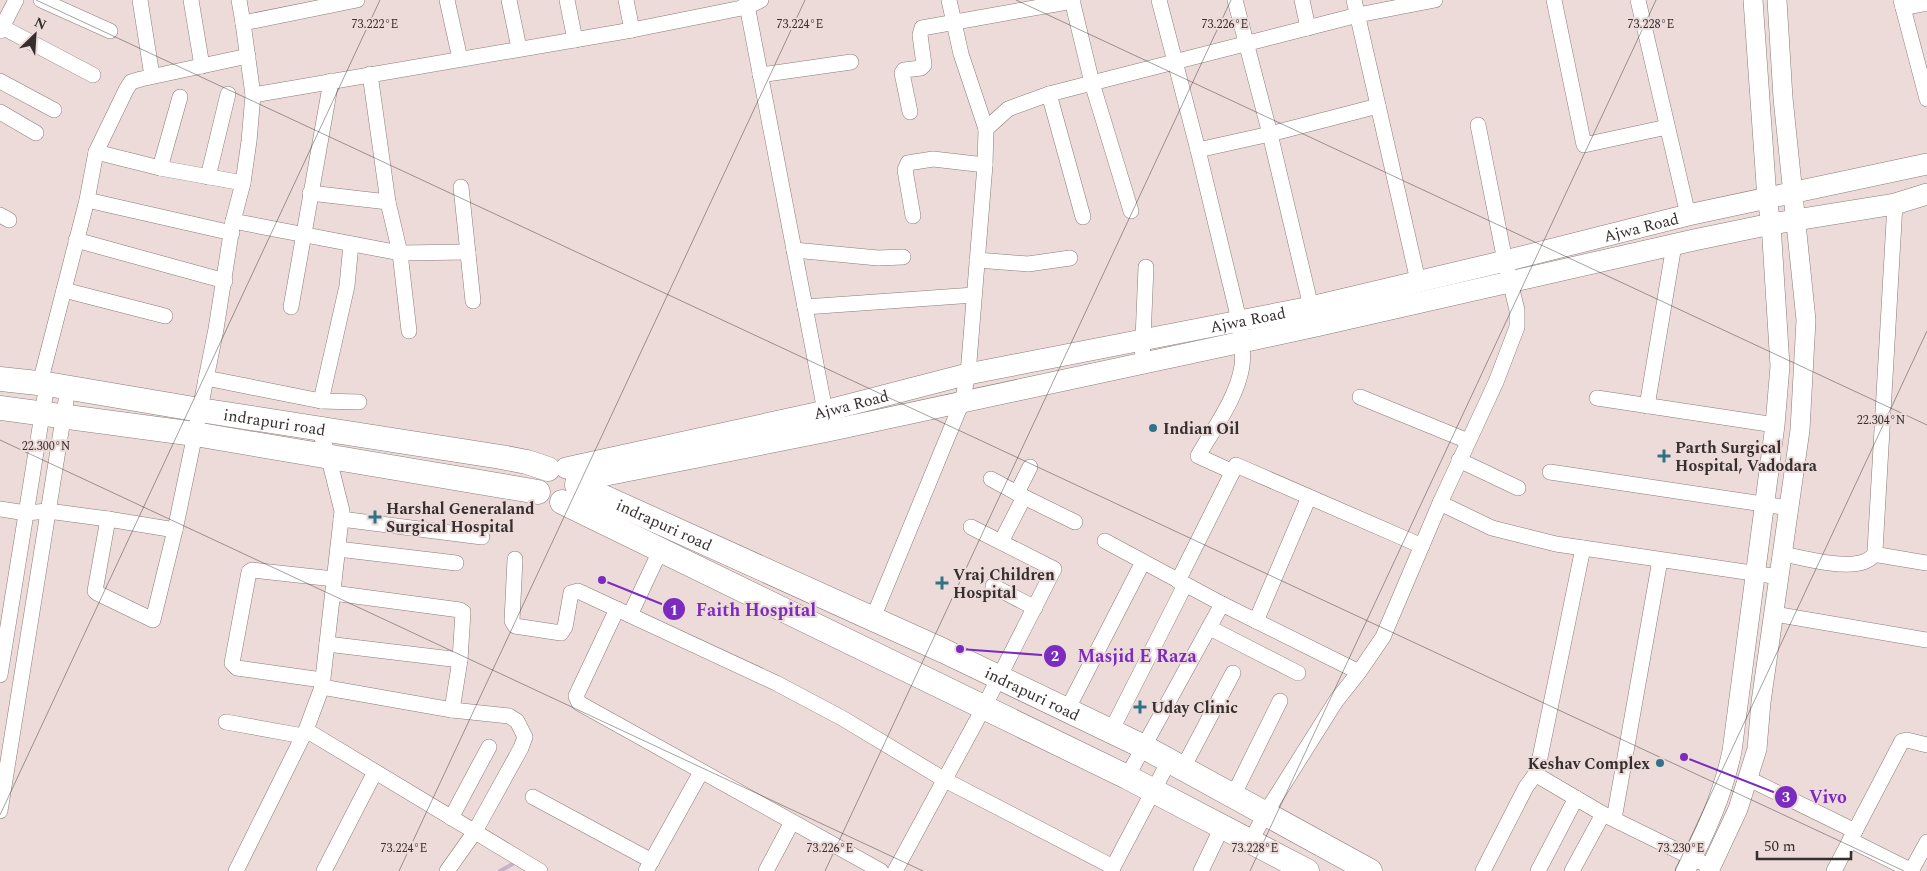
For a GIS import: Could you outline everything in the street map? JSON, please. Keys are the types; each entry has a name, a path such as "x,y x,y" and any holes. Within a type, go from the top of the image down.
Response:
{"main road":[{"name":"Ajwa Road","path":"566,481 819,433 1242,341 1508,271 1688,216 1927,164"},
{"name":"Ajwa Road","path":"566,481 968,374 1311,307 1418,281 1508,271 1674,245 1772,224 1895,204 1927,194"},
{"name":"indrapuri road","path":"0,379 52,385 527,462 873,618 1144,747 1370,871"},
{"name":"indrapuri road","path":"0,408 195,434 328,455 538,492 548,500 556,503 566,481"},
{"name":"indrapuri road","path":"566,481 661,549 1127,777 1251,841 1296,868"}],"street":[{"path":"16,0 1,29 93,75"},
{"path":"41,0 110,31"},
{"path":"140,0 152,76"},
{"path":"191,0 202,66"},
{"path":"108,519 95,591 150,620 154,618 175,530 200,410 249,142 253,95 244,23 238,0"},
{"path":"244,23 357,0"},
{"path":"447,0 460,59"},
{"path":"508,0 519,48"},
{"path":"567,0 575,40"},
{"path":"626,0 632,30"},
{"path":"253,95 632,30 761,0"},
{"path":"873,618 962,402 968,374 985,165 986,129 961,54 949,0"},
{"path":"910,112 902,73 904,70 921,68 924,65 920,32 922,28 1029,4 1073,0 1092,83 1131,211"},
{"path":"1159,0 1239,320 1242,341 1242,364 1234,394 1198,456 1231,471"},
{"path":"1235,0 1270,134 1311,307"},
{"path":"1302,0 1308,28"},
{"path":"986,129 1008,109 1049,94 1308,28 1356,7 1435,0"},
{"path":"1554,0 1584,145 1667,127"},
{"path":"1638,0 1688,216"},
{"path":"1689,864 1718,802 1732,751 1757,574 1780,366 1772,224 1767,198 1753,0"},
{"path":"1537,772 1540,777 1689,864 1710,869 1738,809 1749,779 1757,748 1761,702 1800,430 1806,320 1783,98 1777,0"},
{"path":"746,3 825,411"},
{"path":"1927,3 1902,4 1927,99"},
{"path":"1356,7 1418,281"},
{"path":"0,812 48,511 53,415 52,385 64,290 87,200 96,152 131,82 248,56"},
{"path":"760,75 851,62"},
{"path":"370,74 388,202 400,253 409,331"},
{"path":"0,81 54,110"},
{"path":"291,307 331,81"},
{"path":"208,177 228,94"},
{"path":"1049,94 1082,217"},
{"path":"160,168 180,97"},
{"path":"1198,150 1270,134 1378,106"},
{"path":"0,112 36,134"},
{"path":"1251,841 1265,814 1336,700 1359,672 1382,637 1459,460 1496,382 1517,327 1517,310 1478,125"},
{"path":"96,152 160,168 243,183"},
{"path":"913,216 905,170 908,163 933,159 985,165"},
{"path":"462,187 473,301"},
{"path":"310,193 388,202"},
{"path":"87,200 232,227 304,235 400,253 468,252"},
{"path":"1783,554 1821,561 1860,563 1869,560 1876,554 1895,204"},
{"path":"76,240 225,281"},
{"path":"321,401 346,286 351,244"},
{"path":"1647,406 1674,245"},
{"path":"794,250 838,255 903,257"},
{"path":"977,260 1028,264 1070,258"},
{"path":"1142,363 1146,267"},
{"path":"64,290 165,316"},
{"path":"805,307 974,296"},
{"path":"206,378 321,401 359,402"},
{"path":"0,675 26,513 53,415 52,385"},
{"path":"1360,397 1468,441"},
{"path":"1597,398 1775,424"},
{"path":"236,871 304,733 322,684 342,511 328,455 318,429"},
{"path":"1459,460 1518,488"},
{"path":"1111,731 1182,583 1233,467 1239,465 1422,546"},
{"path":"1001,542 1021,495 1030,467"},
{"path":"1550,472 1789,508"},
{"path":"991,479 1075,522"},
{"path":"1256,621 1309,497"},
{"path":"1440,503 1492,528 1556,544 1780,577"},
{"path":"0,509 26,513 48,511 175,530"},
{"path":"341,519 482,537"},
{"path":"895,871 984,707 1054,569 971,526"},
{"path":"1105,541 1222,604 1359,672"},
{"path":"1483,871 1526,787 1537,772 1583,548"},
{"path":"338,549 456,563"},
{"path":"661,549 576,696 579,703 881,871"},
{"path":"1876,554 1927,563"},
{"path":"515,559 512,621 514,626 561,633 565,627 571,593 575,591 776,683 842,718 945,780 1112,869 1153,791 1176,765 1233,673"},
{"path":"1572,871 1609,817 1660,560"},
{"path":"1067,710 1143,562"},
{"path":"447,871 474,832 521,748 525,737 517,721 509,716 452,710 237,668 232,663 249,572 252,570 464,612 460,660 452,710"},
{"path":"993,586 1035,608"},
{"path":"1127,777 1222,604"},
{"path":"1774,614 1927,640"},
{"path":"1210,628 1298,673"},
{"path":"327,644 460,660"},
{"path":"1739,700 1761,702"},
{"path":"1232,796 1280,702"},
{"path":"226,722 304,733 375,772 540,871"},
{"path":"1834,871 1902,741 1907,740 1927,744"},
{"path":"451,818 489,748"},
{"path":"324,871 375,772"},
{"path":"533,798 649,866 700,772"},
{"path":"1749,779 1853,835 1911,871 1927,842"},
{"path":"1538,871 1576,798"},
{"path":"766,871 792,822"},
{"path":"1201,871 1222,827"}],"waterway":[{"path":"500,871 518,861"}],"place":[{"name":"Indian Oil","path":"1153,428"},
{"name":"Parth Surgical Hospital, Vadodara","path":"1664,456"},
{"name":"Harshal Generaland Surgical Hospital","path":"375,517"},
{"name":"Faith Hospital","path":"602,580"},
{"name":"Vraj Children Hospital","path":"942,583"},
{"name":"Masjid E Raza","path":"960,649"},
{"name":"Uday Clinic","path":"1140,707"},
{"name":"Vivo","path":"1684,757"},
{"name":"Keshav Complex","path":"1660,763"}]}
